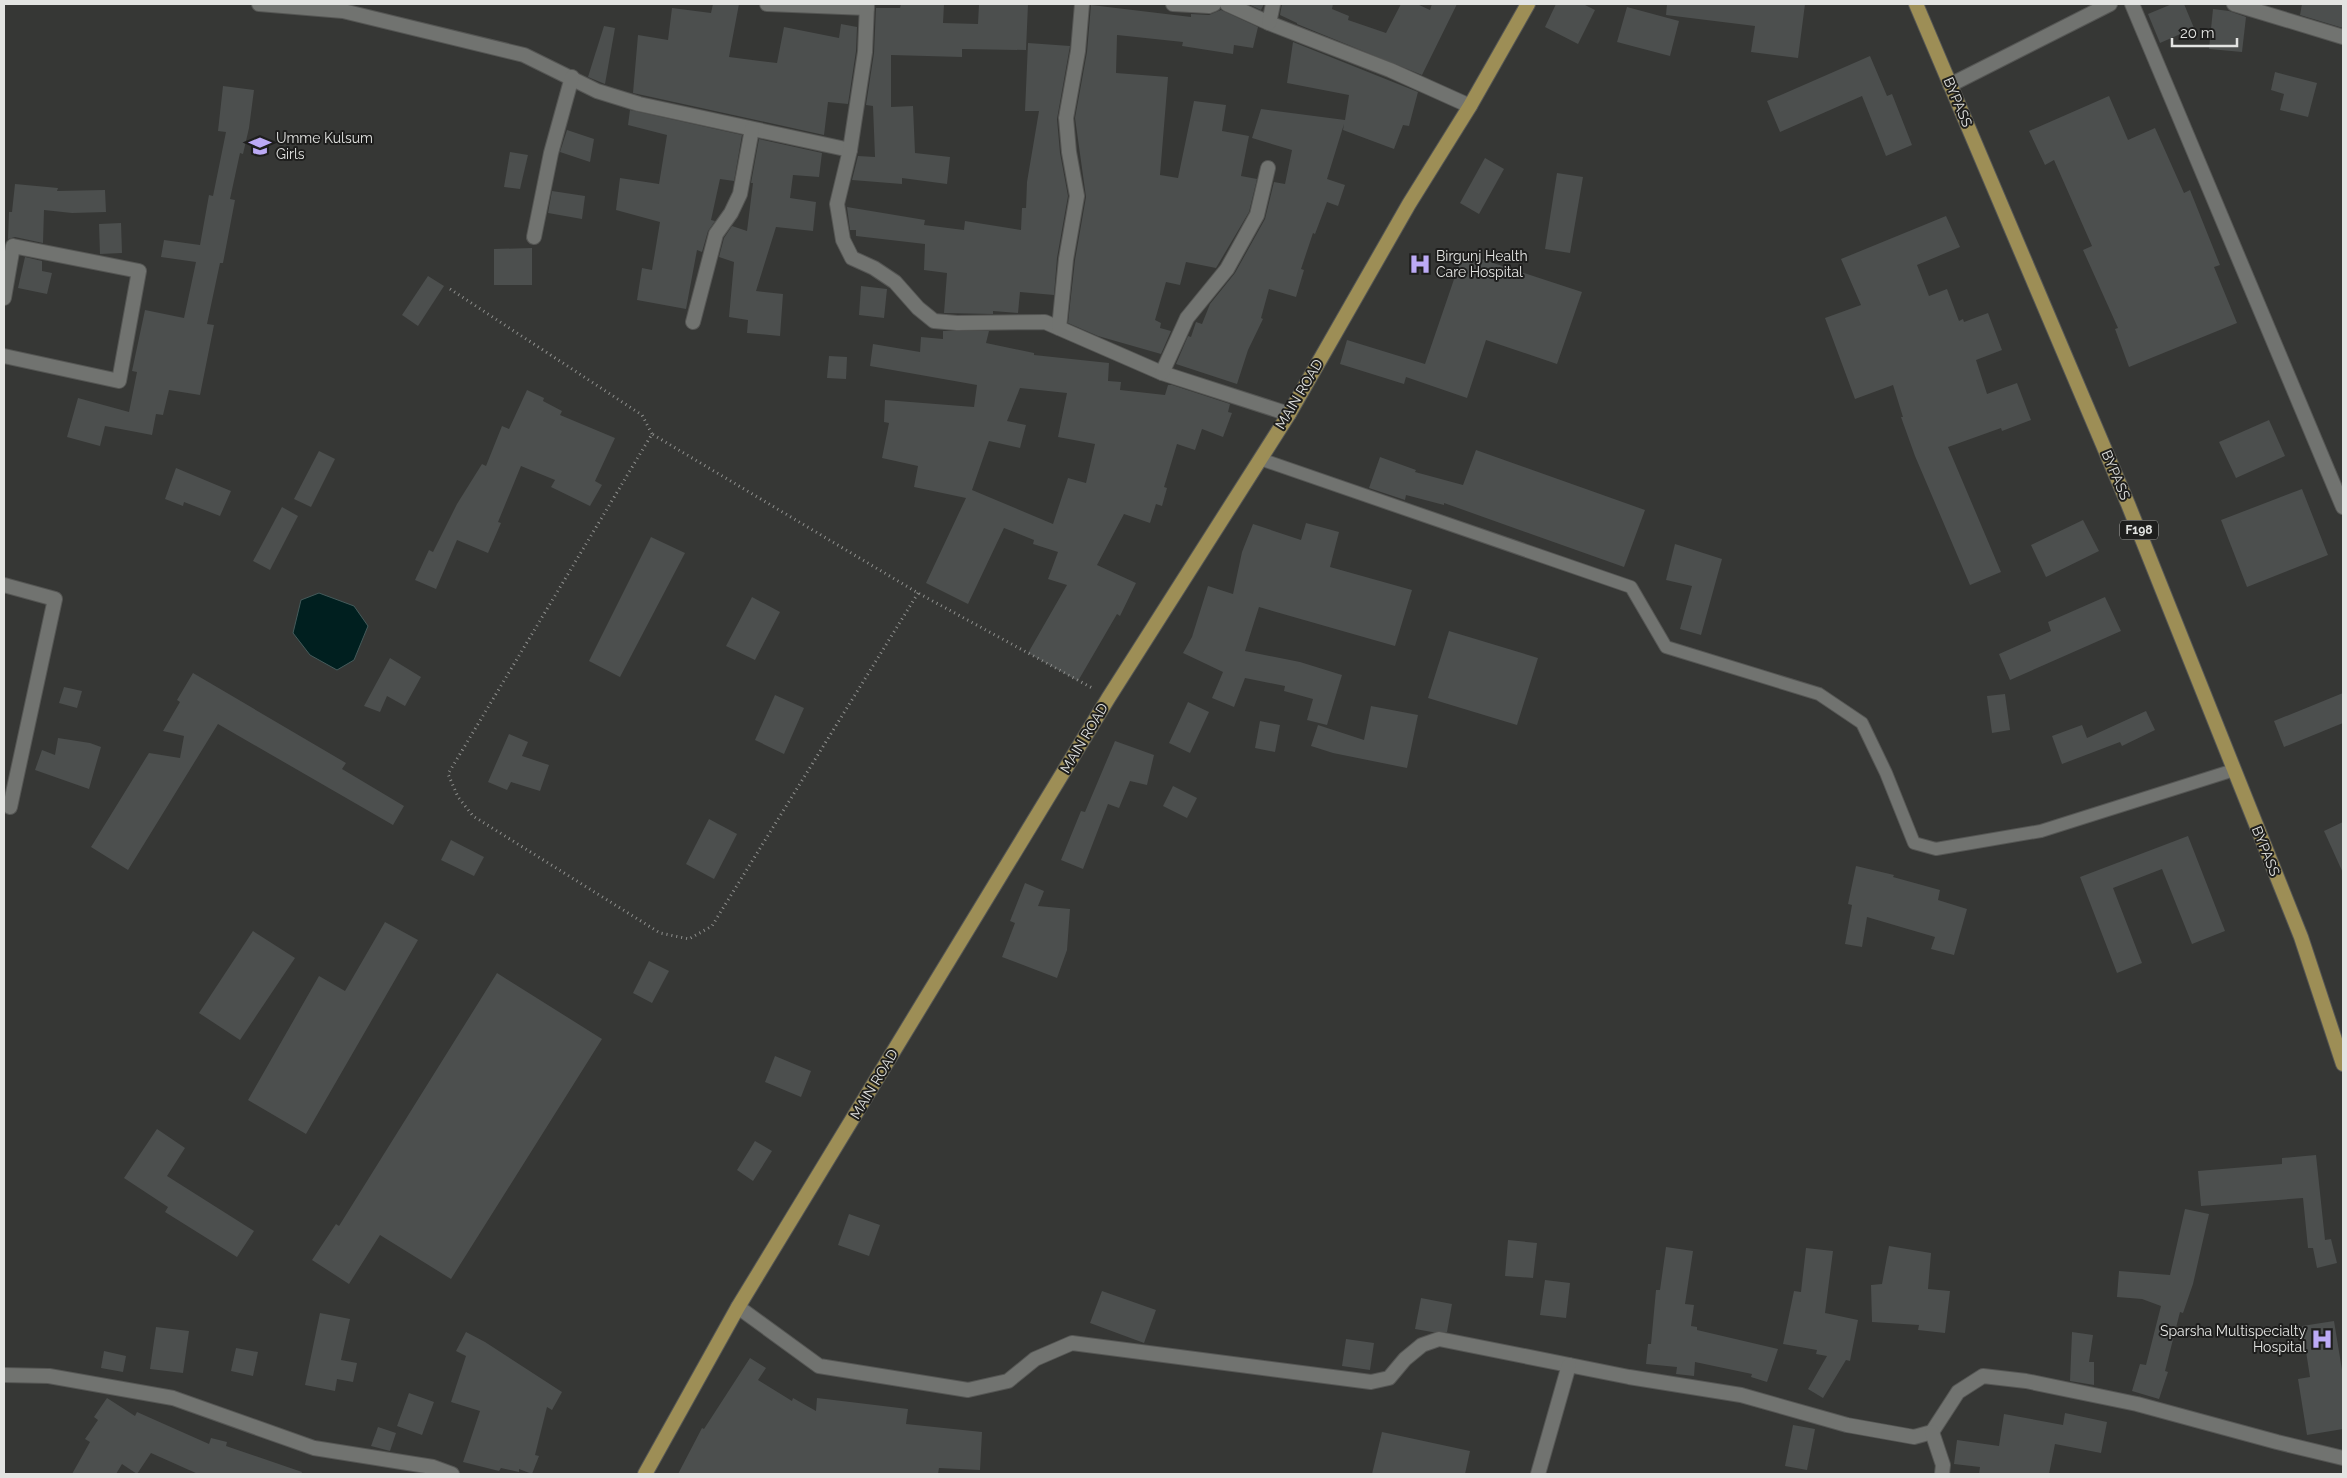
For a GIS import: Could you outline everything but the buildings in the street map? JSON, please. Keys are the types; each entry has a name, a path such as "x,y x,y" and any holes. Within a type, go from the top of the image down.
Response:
{"main road":[{"name":"MAIN ROAD","path":"645,1474 738,1307 1109,697 1289,414 1409,204 1470,106 1528,4"},
{"name":"BYPASS","path":"1916,4 2128,504 2301,937 2343,1064"}],"street":[{"path":"259,4 343,11 524,55 597,91 640,104 850,150"},
{"path":"767,4 867,6 865,52 850,150 837,204 843,240 852,258 874,268 895,282 918,308 934,320 957,323 1045,322 1162,373 1289,414"},
{"path":"1059,328 1066,260 1077,196 1069,152 1066,118 1078,50 1082,4"},
{"path":"1173,4 1209,6 1214,4"},
{"path":"1227,4 1269,23 1390,70 1470,106"},
{"path":"1269,23 1272,4"},
{"path":"1950,85 2110,4"},
{"path":"2132,4 2343,507"},
{"path":"2234,4 2343,37"},
{"path":"534,237 551,153 572,77"},
{"path":"693,322 716,234 731,213 740,194 752,129"},
{"path":"1162,373 1187,318 1228,269 1257,215 1268,168"},
{"path":"4,298 13,246 139,271 119,380 4,356"},
{"path":"4,585 55,599 10,807"},
{"path":"738,1307 819,1366 968,1390 1008,1381 1035,1359 1072,1343 1371,1382 1389,1378 1406,1358 1422,1345 1440,1339 1569,1365 1741,1395 1856,1427 1914,1437 1932,1432 1958,1392 1983,1376 2026,1381 2136,1404 2343,1458"},
{"path":"1538,1474 1569,1365"},
{"path":"4,1375 49,1376 173,1398 314,1448 433,1467 452,1474"},
{"path":"1932,1432 1943,1465 1942,1474"}],"lane":[{"path":"1260,459 1631,586 1666,647 1819,694 1862,723 1886,773 1914,843 1936,849 2041,831 2234,770"}],"path":[{"path":"450,289 642,415 652,434 918,593 1109,697"},
{"path":"652,434 448,774 458,797 473,816 660,934 689,939 712,926 918,593"}],"water":[{"path":"319,593 354,606 368,626 354,660 337,670 310,655 293,633 301,600"}],"place":[{"name":"Umme Kulsum Girls","path":"260,146"},
{"name":"Birgunj Health Care Hospital","path":"1420,264"},
{"name":"Sparsha Multispecialty Hospital","path":"2322,1339"}]}
